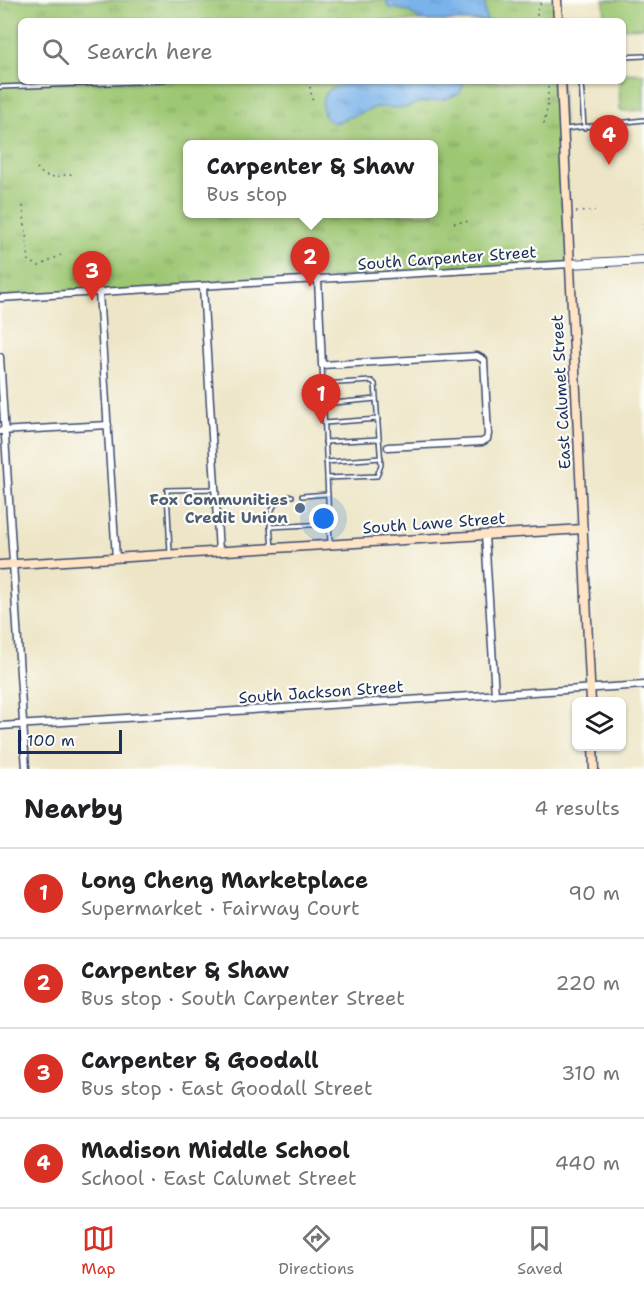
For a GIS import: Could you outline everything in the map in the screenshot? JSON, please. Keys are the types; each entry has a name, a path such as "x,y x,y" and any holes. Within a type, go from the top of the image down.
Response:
{"main road":[{"path":"556,0 558,18"},
{"name":"East Calumet Street","path":"561,84 591,697"},
{"name":"South Lawe Street","path":"0,565 583,529"},
{"path":"593,751 594,769"}],"street":[{"name":"South Carpenter Street","path":"0,298 644,260"},
{"path":"318,280 322,365 477,357 482,358 485,363 487,439 482,442 388,447"},
{"path":"203,287 219,552"},
{"path":"99,292 116,558"},
{"path":"0,357 2,431 26,769"},
{"path":"2,431 108,425"},
{"path":"485,536 495,695"},
{"name":"South Jackson Street","path":"0,726 644,686"}],"lane":[{"path":"626,57 644,56"},
{"path":"0,87 82,84"},
{"path":"581,84 584,128"},
{"path":"563,129 644,120"},
{"path":"322,365 330,545"},
{"path":"322,384 372,381 375,384 381,459 380,472 377,476 327,478"},
{"path":"323,404 376,399"},
{"path":"324,423 378,419"},
{"path":"325,442 379,439"},
{"path":"380,448 388,447"},
{"path":"326,462 381,459"},
{"path":"170,555 167,490 215,489"},
{"path":"302,496 327,494"},
{"path":"272,548 270,513 276,502 292,496"},
{"path":"270,527 329,524"}],"path":[{"path":"538,18 536,12 542,0"},
{"path":"309,84 312,105"},
{"path":"544,124 548,104 548,84"},
{"path":"37,168 47,177 73,174"},
{"path":"24,206 29,261 39,266 61,255"},
{"path":"576,212 595,211"},
{"path":"454,223 472,221"},
{"path":"644,223 644,230"}],"green space":[{"path":"0,0 557,0 558,18 18,18 18,84 561,84 570,264 0,298"},
{"path":"604,0 644,0 644,27 626,28 626,18 605,18"},
{"path":"626,73 644,74 644,110 622,111 619,84 626,84"}],"water":[{"path":"386,0 485,0 486,18 417,18 408,11 389,8"},
{"path":"344,84 463,84 460,93 445,99 417,103 405,108 376,107 335,123 327,119 322,102 325,95"}],"place":[{"name":"Madison Middle School","path":"609,165"},
{"name":"Carpenter & Shaw","path":"310,287"},
{"name":"Carpenter & Goodall","path":"92,301"},
{"name":"Long Cheng Marketplace","path":"321,424"},
{"name":"Fox Communities Credit Union","path":"300,508"}]}
